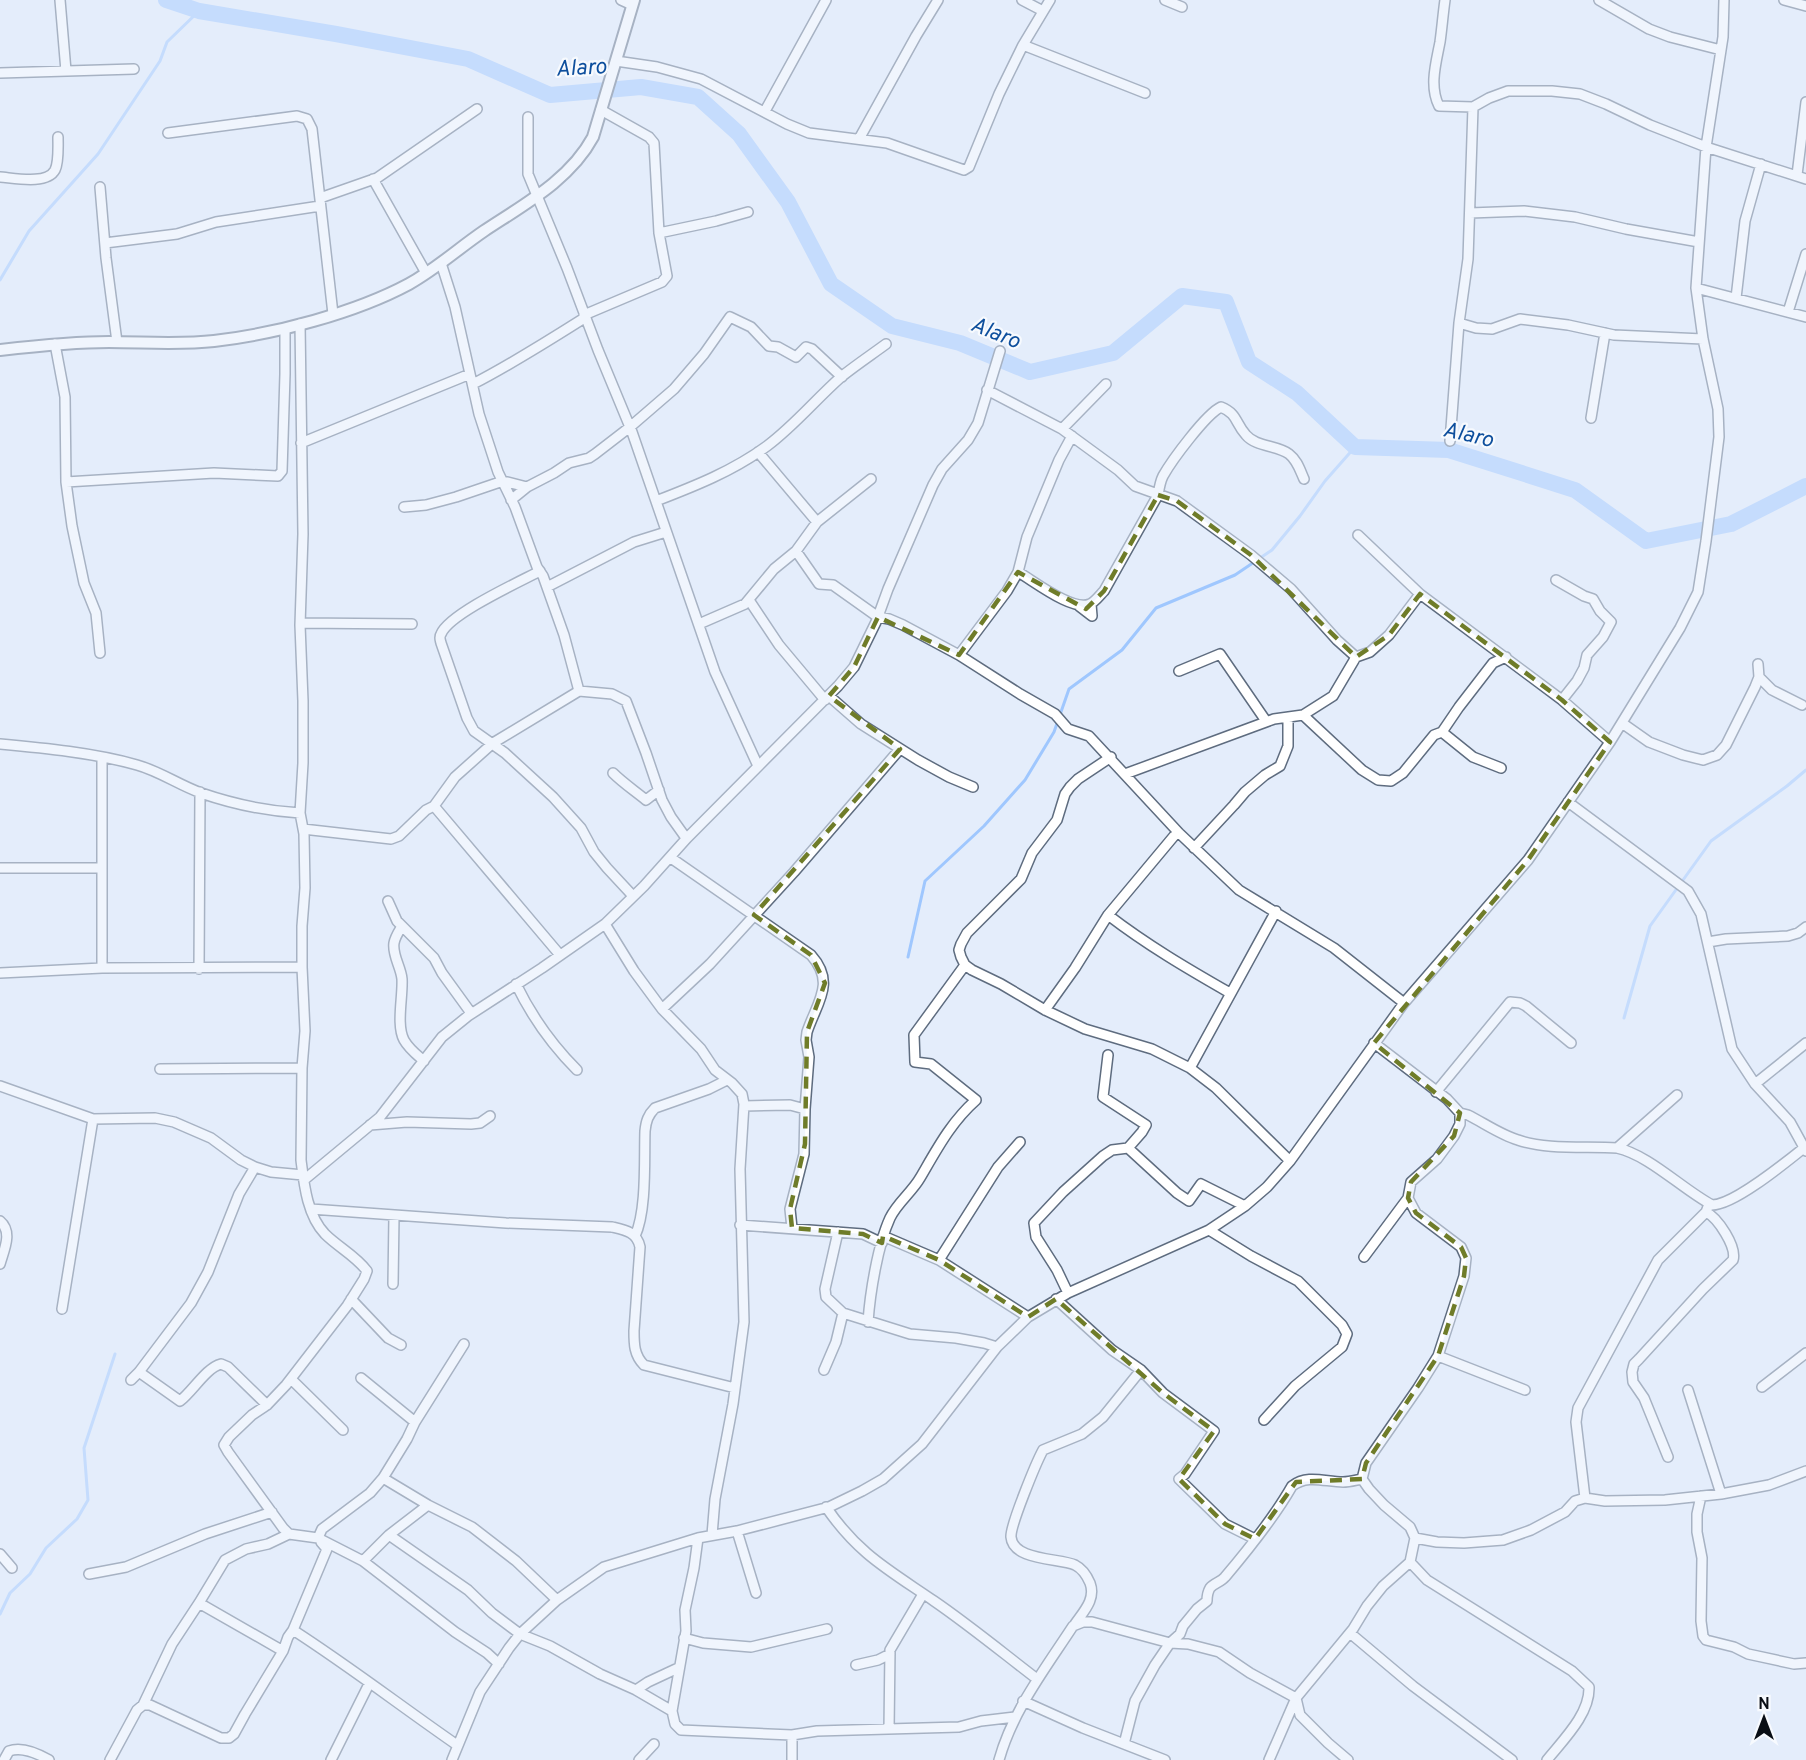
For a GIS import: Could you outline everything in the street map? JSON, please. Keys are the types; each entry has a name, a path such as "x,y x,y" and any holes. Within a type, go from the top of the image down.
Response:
{"street":[{"path":"60,0 66,71"},
{"path":"765,111 826,0"},
{"path":"860,139 938,0"},
{"path":"1022,0 1043,11"},
{"path":"616,61 657,67 701,79 809,133 887,143 968,170 999,94 1023,45 1050,0"},
{"path":"1165,0 1182,7"},
{"path":"1445,0 1435,66 1435,98 1439,106 1473,107 1508,91 1552,91 1580,94 1706,147 1801,177 1806,102"},
{"path":"1599,0 1649,29 1670,38 1721,50"},
{"path":"452,1760 480,1692 520,1634 557,1600 604,1567 698,1538 737,1531 826,1507 862,1491 883,1479 922,1444 996,1347 1028,1317 1068,1293 1209,1230 1245,1206 1267,1187 1290,1161 1404,1003 1528,860 1610,742 1680,628 1698,592 1717,463 1719,409 1703,339 1696,288 1706,147 1721,50 1724,0"},
{"path":"1784,0 1806,6"},
{"path":"0,350 55,344 117,342 172,344 214,341 285,329 352,308 409,284 537,197 575,163 593,137 616,61 629,2"},
{"path":"1023,45 1145,93"},
{"path":"0,73 134,69"},
{"path":"1450,441 1459,323 1468,259 1473,107"},
{"path":"105,243 177,234 216,222 320,202 373,179 477,110"},
{"path":"472,384 521,358 585,316 662,282 667,276 660,246 654,143 649,137 601,110"},
{"path":"168,133 297,116 307,119 312,129 333,314"},
{"path":"528,117 526,164 528,174 630,427 715,672 758,766"},
{"path":"0,177 34,180 52,174 56,168 58,137"},
{"path":"1736,298 1744,221 1761,164"},
{"path":"373,179 426,273"},
{"path":"100,187 117,342"},
{"path":"1470,213 1524,211 1575,217 1699,242"},
{"path":"659,233 748,212"},
{"path":"1788,312 1806,254"},
{"path":"441,263 455,307 479,414 503,481 547,587 564,635 579,691"},
{"path":"1696,288 1806,317"},
{"path":"511,500 526,487 554,474 569,463 589,458 630,427 674,389 704,354 730,317 751,327 769,346 778,347 796,357 806,347 812,349 842,377"},
{"path":"1459,323 1476,328 1492,329 1520,318 1614,335 1703,339"},
{"path":"289,1534 224,1445 229,1437 252,1415 267,1406 291,1379 351,1299 367,1271 361,1263 324,1233 313,1216 301,1160 302,1068 305,1031 302,926 305,888 303,829 300,813 303,763 300,623 303,534 300,324"},
{"path":"66,482 214,473 278,476 282,471 285,329"},
{"path":"1591,418 1605,333"},
{"path":"55,344 65,397 66,482 72,526 84,583 96,613 100,653"},
{"path":"656,501 701,484 758,452 780,436 842,377 886,344"},
{"path":"0,1086 93,1119 155,1118 174,1122 211,1138 241,1160 255,1167 303,1177 380,1116 442,1037 471,1013 605,924 670,858 686,838 827,698 854,667 878,617 933,485 942,469 968,440 978,423 1000,351"},
{"path":"301,443 470,374"},
{"path":"1062,429 1106,384"},
{"path":"987,390 1062,429 1136,486 1177,501 1251,555 1291,589 1337,640 1356,657"},
{"path":"1018,572 1068,602 1079,606 1091,604 1104,591 1158,495 1162,478 1215,410 1221,407 1230,411 1247,436 1288,454 1296,462 1304,479"},
{"path":"959,655 1007,591 1018,572 1028,537 1059,460 1072,436"},
{"path":"758,452 818,522"},
{"path":"699,624 746,604 774,569 796,551 818,522 871,479"},
{"path":"404,507 426,505 503,481 526,487"},
{"path":"547,587 633,542 666,532"},
{"path":"1358,535 1420,594 1562,700 1610,742"},
{"path":"796,551 819,584 833,585 878,617 903,625 959,655 1055,714 1068,729 1089,736 1179,833 1239,890 1334,948 1404,1003"},
{"path":"540,571 462,612 442,631 440,636 471,726 493,743 560,805 581,828 594,852 633,896"},
{"path":"1556,580 1593,599 1600,611 1611,622 1603,637 1587,655 1581,675 1562,700"},
{"path":"1125,774 1266,721 1303,715 1332,696 1356,657 1370,652 1389,636 1420,594"},
{"path":"749,600 779,645 827,698 861,724 900,748 949,777 973,787"},
{"path":"300,623 412,624"},
{"path":"1179,671 1220,654 1266,721"},
{"path":"1303,715 1362,770 1378,780 1391,781 1403,773 1434,735 1442,732 1493,663 1506,657"},
{"path":"1622,723 1649,742 1683,755 1702,760 1717,755 1726,745 1759,677 1758,664"},
{"path":"1759,677 1772,690 1802,705"},
{"path":"303,829 391,839 399,836 426,810 434,806 455,777 493,743 579,691 612,694 626,702 659,790 671,817 686,838"},
{"path":"1194,848 1245,792 1280,766 1288,746 1288,717"},
{"path":"1442,732 1473,758 1501,768"},
{"path":"0,744 39,747 138,765 200,792 242,806 300,813"},
{"path":"662,1009 711,964 794,872 900,748"},
{"path":"1110,757 1078,779 1065,794 1057,820 1032,854 1021,879 968,933 959,950 965,965 1045,1010 1085,1029 1152,1049 1190,1068 1216,1088 1290,1161"},
{"path":"102,758 102,968"},
{"path":"613,773 646,800 659,790"},
{"path":"199,969 200,792"},
{"path":"1568,802 1688,891 1701,914 1732,1049 1755,1083 1790,1122 1805,1149 1730,1201 1707,1208 1658,1260 1578,1408 1576,1422 1585,1498"},
{"path":"434,806 560,955"},
{"path":"1045,1010 1108,915 1174,836 1179,833"},
{"path":"670,858 811,955 821,969 825,983 807,1032 809,1057 804,1154 790,1209 792,1228"},
{"path":"0,868 102,868"},
{"path":"388,901 397,921 434,958 471,1013"},
{"path":"1190,1068 1276,911"},
{"path":"1108,915 1174,962 1230,993"},
{"path":"605,924 634,971 662,1009 701,1049 715,1070 742,1094 744,1107 740,1169 740,1225 744,1322 715,1499 712,1535"},
{"path":"402,926 393,945 402,980 400,1027 403,1039 411,1050 424,1060"},
{"path":"1708,942 1788,936 1806,927"},
{"path":"868,1322 874,1280 890,1216 914,1188 950,1127 976,1100 931,1064 915,1062 914,1035 965,965"},
{"path":"0,973 102,968 302,967"},
{"path":"516,984 539,1023 578,1070"},
{"path":"1436,1092 1510,1002 1526,1006 1571,1043"},
{"path":"1374,1043 1447,1099 1460,1113 1516,1140 1529,1143 1624,1149 1645,1161 1707,1208 1715,1219 1731,1244 1735,1254 1733,1260 1634,1364 1632,1372 1633,1382 1644,1398 1668,1457"},
{"path":"1755,1083 1806,1043"},
{"path":"1068,1293 1057,1270 1036,1237 1034,1223 1063,1192 1103,1156 1112,1150 1128,1148 1146,1125 1103,1097 1108,1055"},
{"path":"160,1069 302,1068"},
{"path":"635,1236 639,1227 642,1199 646,1121 650,1112 727,1080"},
{"path":"1617,1148 1677,1095"},
{"path":"744,1107 790,1105 805,1109"},
{"path":"1364,1257 1408,1198 1411,1182 1437,1159 1454,1136 1460,1124 1460,1113"},
{"path":"370,1125 407,1122 471,1124 480,1123 490,1116"},
{"path":"62,1309 93,1119"},
{"path":"939,1260 998,1167 1020,1142"},
{"path":"1128,1148 1177,1193 1189,1201 1201,1184 1245,1206"},
{"path":"131,1380 191,1303 208,1272 239,1194 255,1167"},
{"path":"1269,1760 1296,1698 1350,1633 1383,1586 1410,1563 1415,1538 1410,1527 1384,1505 1362,1479 1366,1463 1438,1356 1464,1276 1466,1258 1461,1247 1416,1213 1408,1198"},
{"path":"311,1209 517,1224 612,1227 626,1230 635,1236 640,1247 633,1331 639,1359 644,1365 735,1388"},
{"path":"393,1284 394,1216"},
{"path":"0,1221 4,1223 7,1230 7,1239 0,1264"},
{"path":"740,1225 862,1234 883,1239 939,1260 1028,1317"},
{"path":"1209,1230 1298,1281 1342,1325 1347,1334 1342,1347 1295,1386 1264,1420"},
{"path":"838,1232 825,1289 826,1297 843,1313 910,1334 966,1340 996,1347"},
{"path":"351,1299 388,1338 401,1345"},
{"path":"1056,1299 1112,1350 1141,1370 1163,1394 1215,1431 1179,1479 1225,1524 1255,1539"},
{"path":"824,1370 836,1342 843,1313"},
{"path":"318,1538 322,1530 369,1493 383,1478 464,1344"},
{"path":"1762,1387 1806,1353"},
{"path":"1438,1356 1525,1390"},
{"path":"139,1372 180,1401 212,1368 220,1364 228,1368 267,1406"},
{"path":"999,1760 1004,1740 1023,1701 1086,1609 1092,1594 1091,1586 1082,1569 1074,1565 1034,1557 1022,1552 1015,1545 1011,1537 1016,1518 1043,1450 1082,1434 1103,1417 1141,1370"},
{"path":"361,1378 415,1422"},
{"path":"291,1379 344,1430"},
{"path":"1688,1390 1721,1494"},
{"path":"1415,1538 1464,1543 1503,1540 1531,1530 1565,1512 1575,1501 1585,1498 1605,1501 1665,1500 1721,1494 1769,1485 1806,1471"},
{"path":"383,1478 428,1505 472,1527 516,1561 557,1600"},
{"path":"1124,1744 1135,1701 1155,1665 1197,1609 1208,1601 1208,1593 1212,1585 1224,1579 1292,1486 1304,1479 1344,1482 1362,1479"},
{"path":"1701,1496 1697,1523 1702,1558 1701,1621 1706,1640 1734,1647 1748,1654 1794,1664 1806,1663"},
{"path":"363,1561 390,1535 428,1505"},
{"path":"826,1507 856,1545 888,1571 1037,1679"},
{"path":"89,1574 126,1567 205,1534 272,1512"},
{"path":"737,1531 756,1593"},
{"path":"110,1760 137,1710 143,1705 172,1644 225,1560 246,1549 268,1544 289,1534 318,1538 363,1561 499,1664"},
{"path":"390,1535 468,1590 492,1613 520,1634 550,1646 672,1711"},
{"path":"143,1705 150,1705 221,1738 229,1738 234,1734 293,1630 327,1549 318,1538"},
{"path":"698,1538 685,1610 684,1638 672,1711 675,1724 681,1730 792,1735 817,1731 959,1727 981,1721 1015,1717"},
{"path":"0,1554 12,1568"},
{"path":"1410,1563 1426,1580 1572,1671 1589,1687 1589,1696 1578,1719 1547,1760"},
{"path":"889,1729 890,1650 922,1594"},
{"path":"199,1603 283,1651"},
{"path":"1086,1609 1092,1622"},
{"path":"1073,1626 1083,1622 1092,1622 1170,1643 1188,1644 1220,1652 1250,1673 1296,1698 1300,1715 1348,1760"},
{"path":"684,1638 751,1647 827,1629"},
{"path":"293,1630 333,1655 369,1684 457,1745"},
{"path":"1350,1633 1413,1686 1512,1760"},
{"path":"856,1665 878,1660 890,1654"},
{"path":"636,1690 678,1668"},
{"path":"331,1760 369,1684"},
{"path":"1023,1701 1083,1728 1166,1760"},
{"path":"792,1735 792,1760"},
{"path":"639,1760 654,1744"},
{"path":"4,1760 9,1751 14,1749 36,1752 49,1760"}],"highlighted area":[{"path":"1158,495 1177,501 1251,555 1356,657 1389,635 1420,594 1562,700 1610,742 1528,860 1374,1043 1460,1113 1454,1136 1411,1182 1408,1198 1416,1213 1461,1247 1466,1258 1464,1276 1438,1356 1366,1463 1362,1479 1296,1482 1255,1539 1225,1524 1179,1479 1214,1431 1163,1393 1056,1299 1028,1317 939,1260 883,1236 882,1243 863,1234 792,1228 790,1209 805,1144 807,1032 825,983 811,955 754,915 900,749 829,696 854,667 878,617 959,655 1018,572 1086,609 1104,591"}],"waterway":[{"name":"Alaro","path":"166,0 199,11 468,59 550,95 641,87 698,97 739,134 788,202 831,284 892,326 960,343 1030,372 1113,353 1182,296 1226,302 1249,362 1297,393 1355,447 1449,450 1575,490 1646,541 1731,524 1806,486"},
{"path":"0,280 29,231 98,154 160,61 167,42 199,11"},
{"path":"908,957 925,881 984,826 1025,780 1054,732 1069,689 1122,650 1156,608 1235,575 1272,550 1325,481 1355,447"},
{"path":"1624,1018 1650,926 1711,841 1806,770"},
{"path":"0,1614 10,1593 30,1574 46,1548 77,1519 88,1500 84,1448 115,1354"}]}
